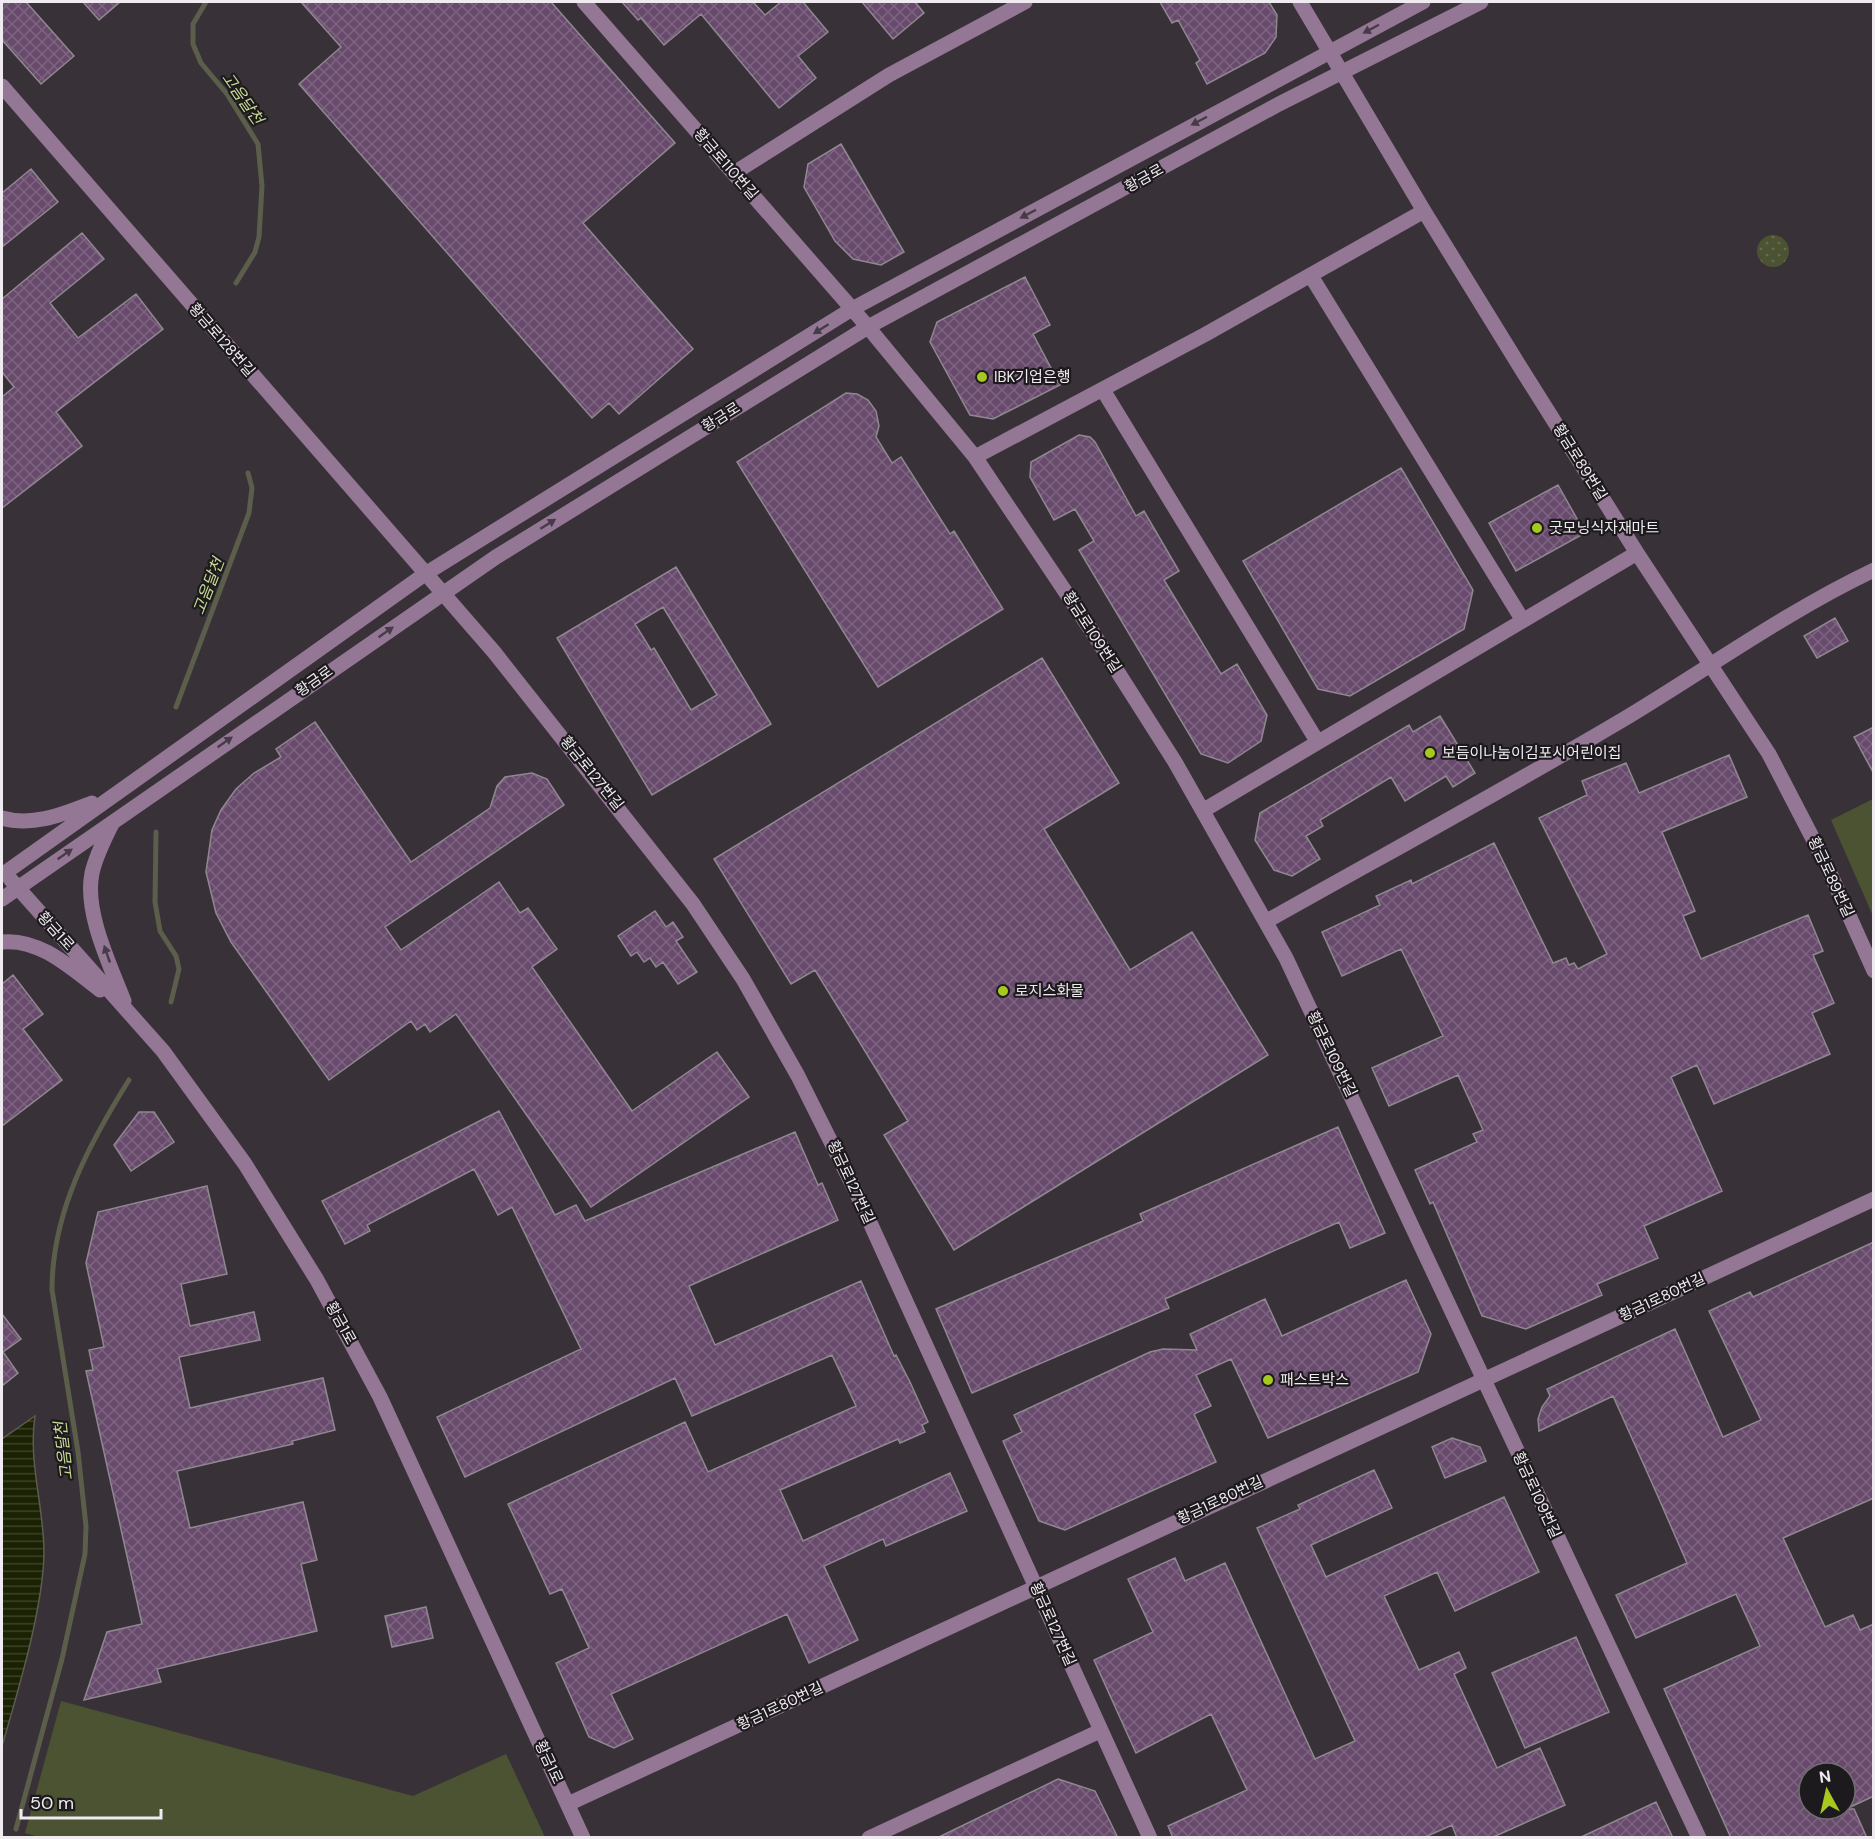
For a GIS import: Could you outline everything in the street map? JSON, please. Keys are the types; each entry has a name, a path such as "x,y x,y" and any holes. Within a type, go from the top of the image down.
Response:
{"street":[{"name":"황금로110번길","path":"584,2 868,327"},
{"path":"734,173 889,75 1025,2"},
{"path":"1300,2 1330,52"},
{"name":"황금로","path":"3,872 425,574 852,309 1423,2"},
{"name":"황금로","path":"2,899 441,593 868,327 1343,71 1481,2"},
{"name":"황금로89번길","path":"1330,52 1424,211 1637,553 1769,754 1800,809 1874,971"},
{"name":"황금로128번길","path":"2,86 441,593"},
{"path":"975,457 1103,390 1424,211"},
{"path":"1311,276 1522,619"},
{"name":"황금로109번길","path":"868,327 975,457 1133,694 1204,810 1267,921 1354,1098 1483,1380 1699,1838"},
{"path":"1103,390 1317,741"},
{"path":"1204,810 1522,619 1637,553"},
{"path":"1267,921 1598,734 1711,666 1780,620 1874,570"},
{"name":"황금로127번길","path":"441,593 494,652 602,785 693,904 749,988 793,1066 853,1184 1150,1838"},
{"path":"2,818 30,821 55,817 109,797"},
{"path":"114,820 98,852 90,888 95,917 127,1010"},
{"name":"황금1로","path":"3,872 163,1051 245,1164 343,1325 380,1397 583,1838"},
{"path":"2,942 26,944 41,949 127,1010"},
{"name":"황금1로80번길","path":"568,1804 1874,1199"},
{"path":"869,1838 1101,1731"}],"shaded area":[{"path":"1773,235 1784,240 1789,251 1784,262 1773,267 1762,262 1757,251 1762,240"},
{"path":"1873,799 1873,916 1831,820"},
{"path":"35,1416 33,1450 43,1536 43,1575 29,1650 2,1746 2,1439"},
{"path":"61,1701 413,1796 506,1754 545,1837 42,1838 25,1833"}],"building":[{"path":"2,2 26,2 74,56 41,84 2,40"},
{"path":"83,2 120,2 99,20"},
{"path":"301,2 551,2 675,143 583,223 693,349 619,414 609,403 592,418 299,84 341,47"},
{"path":"622,2 753,2 765,15 781,2 803,2 828,32 798,56 816,78 779,108 701,14 664,45 641,18 638,20"},
{"path":"862,2 915,2 924,13 893,39"},
{"path":"1160,2 1269,2 1277,15 1276,37 1265,53 1207,84 1196,63 1200,60 1178,20 1172,23"},
{"path":"841,144 904,252 881,265 853,259 835,241 804,187 808,164"},
{"path":"31,169 58,202 2,247 2,193"},
{"path":"82,233 104,259 50,303 78,338 136,294 163,329 56,412 82,446 2,508 2,397 14,387 2,372 2,299"},
{"path":"1025,277 1050,325 1033,334 1060,385 993,419 970,415 930,342 937,322"},
{"path":"846,393 857,394 868,400 876,411 879,426 876,437 892,463 901,457 950,534 954,531 1003,609 878,687 737,462"},
{"path":"1079,435 1090,437 1095,442 1136,516 1144,511 1179,571 1164,580 1221,674 1237,664 1267,715 1261,741 1228,763 1201,754 1079,550 1094,541 1075,509 1054,520 1030,477 1031,462"},
{"path":"1401,468 1473,590 1464,629 1350,696 1318,689 1243,561"},
{"name":"굿모닝식자재마트","path":"1558,485 1585,533 1516,571 1489,523"},
{"path":"676,567 771,724 652,795 557,638","holes":["663,607 717,695 691,710 654,648 651,650 635,624"]},
{"path":"1835,618 1848,641 1817,658 1804,636"},
{"path":"1042,658 1119,783 1044,829 1130,970 1192,932 1268,1055 954,1250 884,1135 908,1121 815,970 791,984 714,859"},
{"path":"1440,716 1475,773 1453,787 1446,776 1405,801 1391,777 1320,820 1323,826 1306,836 1320,859 1292,876 1274,870 1255,840 1260,813 1409,725 1413,732"},
{"path":"315,722 411,862 490,808 497,786 505,777 532,773 547,779 564,805 385,927 401,950 499,882 520,913 528,908 557,949 532,967 632,1111 717,1052 749,1097 591,1207 456,1014 430,1032 425,1024 417,1030 411,1021 329,1080 231,942 216,913 206,872 212,830 221,810 236,789 254,773 281,757 276,749"},
{"path":"1874,727 1874,774 1854,737"},
{"path":"1729,755 1747,797 1662,832 1695,911 1683,916 1701,959 1808,915 1823,951 1813,955 1834,1003 1812,1013 1830,1054 1714,1104 1697,1065 1671,1077 1722,1191 1644,1226 1658,1258 1597,1284 1602,1295 1526,1329 1482,1316 1433,1202 1430,1204 1415,1170 1477,1142 1473,1134 1483,1130 1458,1075 1389,1106 1372,1068 1443,1036 1401,949 1342,976 1322,932 1380,905 1376,896 1411,880 1412,884 1494,843 1553,963 1566,958 1569,965 1574,963 1578,969 1607,954 1539,818 1587,795 1582,781 1626,763 1639,793"},
{"path":"655,911 666,927 673,922 683,937 676,941 697,972 678,984 663,962 656,967 650,958 644,962 637,952 631,956 618,936"},
{"path":"13,975 43,1014 23,1029 62,1080 2,1126 2,984"},
{"path":"499,1111 555,1215 576,1205 585,1221 795,1132 818,1185 822,1183 838,1220 689,1286 715,1345 861,1281 894,1356 896,1355 910,1382 928,1422 922,1425 925,1432 900,1443 898,1439 780,1490 803,1541 950,1473 967,1511 886,1546 883,1539 824,1566 858,1640 809,1663 787,1614 611,1694 633,1739 614,1748 589,1737 556,1663 589,1648 562,1589 550,1594 508,1504 685,1422 708,1472 856,1406 832,1355 692,1416 675,1378 465,1477 437,1417 581,1349 512,1207 498,1215 474,1169 367,1225 370,1231 345,1244 322,1201"},
{"path":"139,1112 154,1112 174,1142 131,1171 114,1145"},
{"path":"1338,1127 1385,1233 1350,1248 1339,1222 1165,1299 1169,1308 972,1393 936,1309 1143,1221 1140,1214"},
{"path":"207,1186 227,1274 181,1284 190,1326 254,1312 260,1340 179,1357 190,1408 323,1378 335,1430 292,1441 293,1444 177,1471 190,1528 303,1502 317,1560 301,1564 317,1631 157,1669 161,1682 84,1700 107,1632 142,1624 86,1371 93,1370 89,1350 104,1347 86,1263 98,1212"},
{"path":"1874,1242 1874,1498 1783,1538 1825,1627 1853,1615 1860,1630 1874,1624 1874,1796 1857,1804 1857,1761 1797,1761 1797,1821 1857,1821 1857,1816 1867,1838 1731,1838 1664,1689 1760,1646 1736,1594 1636,1638 1616,1595 1687,1563 1613,1396 1539,1431 1538,1419 1542,1407 1550,1396 1547,1389 1675,1329 1723,1437 1761,1420 1709,1311 1750,1292 1753,1297"},
{"path":"1406,1280 1431,1334 1418,1372 1268,1438 1231,1359 1196,1375 1211,1406 1194,1414 1216,1462 1065,1530 1039,1521 1003,1441 1022,1432 1014,1415 1150,1352 1163,1349 1197,1350 1190,1334 1265,1299 1282,1336"},
{"path":"2,1314 21,1339 3,1352 18,1373 2,1386"},
{"path":"1452,1438 1480,1447 1486,1461 1445,1478 1432,1447"},
{"path":"1374,1470 1392,1508 1311,1545 1326,1577 1504,1497 1539,1572 1455,1611 1437,1572 1384,1596 1419,1670 1459,1652 1466,1668 1454,1674 1497,1768 1540,1748 1565,1805 1491,1838 1457,1838 1452,1825 1423,1838 1173,1838 1168,1826 1247,1790 1211,1714 1136,1753 1094,1660 1153,1632 1128,1579 1175,1558 1185,1581 1225,1563 1315,1759 1355,1741 1257,1528 1300,1509 1298,1505"},
{"path":"426,1607 433,1638 392,1647 385,1616"},
{"path":"1576,1637 1609,1712 1525,1748 1492,1673"},
{"path":"1058,1779 1095,1791 1118,1838 937,1838"},
{"path":"1656,1802 1673,1838 1579,1838"}],"waterway":[{"name":"고음달천","path":"206,2 193,24 193,44 201,63 227,94 258,144 262,186 259,237 255,252 236,283"},
{"name":"고음달천","path":"176,707 249,513 252,488 248,473"},
{"name":"고음달천","path":"156,832 155,902 160,931 176,956 179,969 171,1002"},
{"name":"고음달천","path":"16,1829 62,1659 85,1554 86,1526 78,1452 52,1290 58,1233 87,1154 129,1080"}],"place":[{"name":"IBK기업은행","path":"982,377"},
{"name":"굿모닝식자재마트","path":"1537,528"},
{"name":"보듬이나눔이김포시어린이집","path":"1430,753"},
{"name":"로지스화물","path":"1003,991"},
{"name":"패스트박스","path":"1268,1380"}]}
